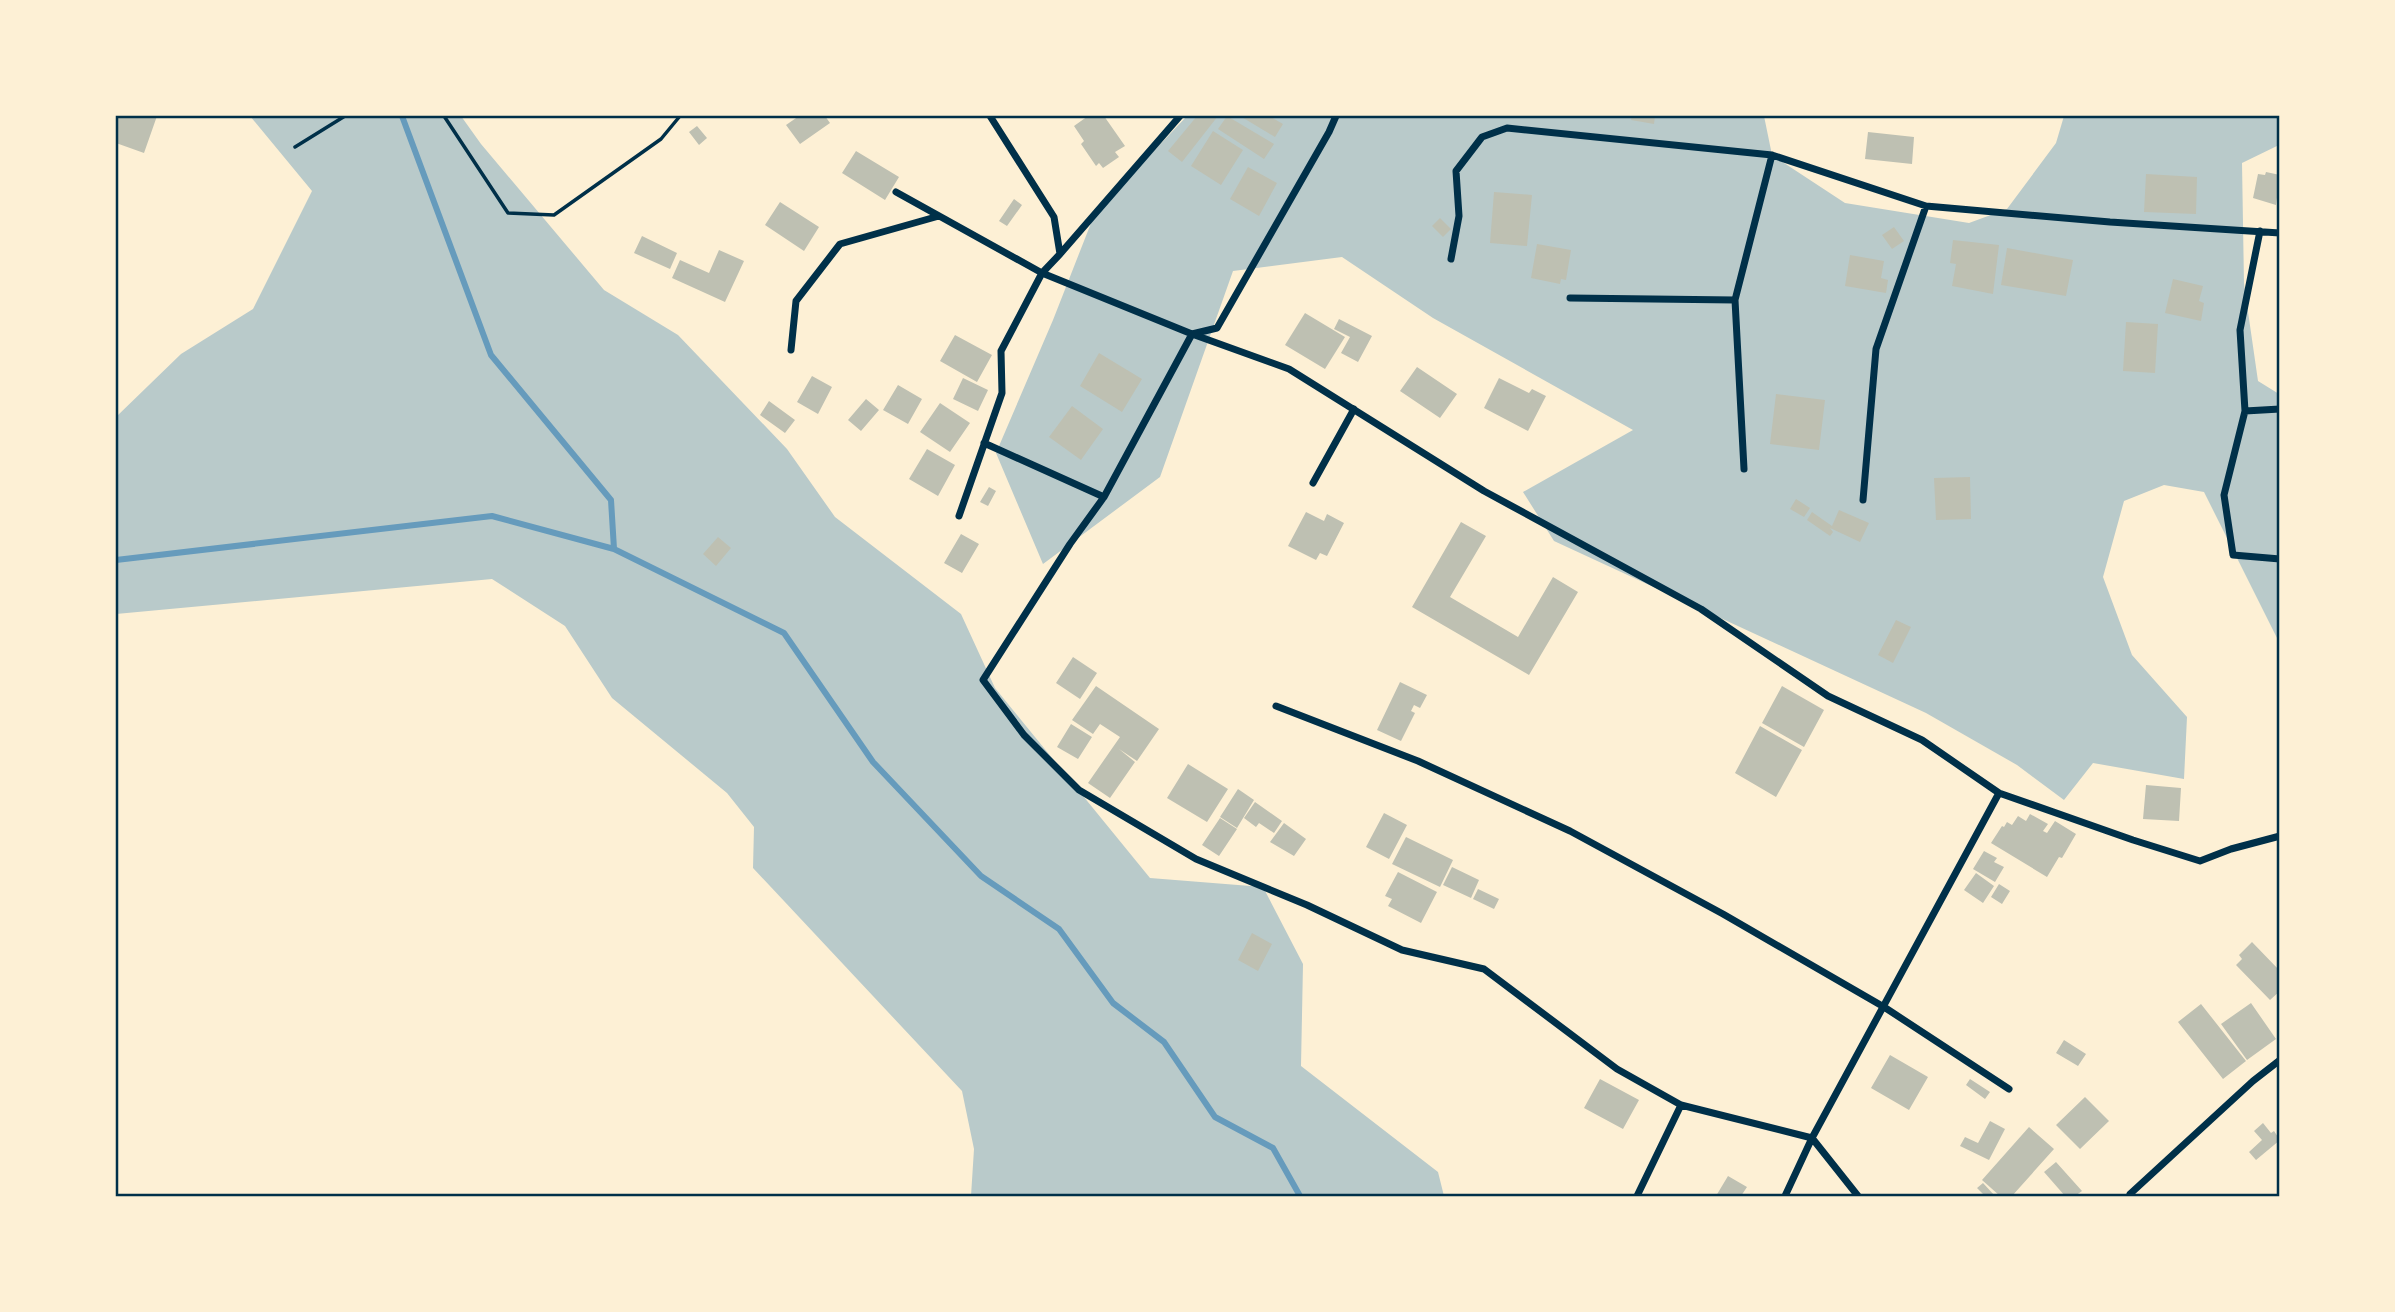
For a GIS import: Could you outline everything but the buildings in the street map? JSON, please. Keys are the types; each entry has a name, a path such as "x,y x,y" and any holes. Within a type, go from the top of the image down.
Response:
{"street":[{"path":"990,116 1054,217 1060,254"},
{"path":"960,516 1002,393 1001,352 1042,273 1181,116"},
{"path":"1336,116 1217,328 1192,334 1104,497 1070,544 983,680 1024,736 1079,790 1196,859 1307,905 1402,950 1484,969 1617,1069 1681,1105 1812,1138 1858,1196"},
{"path":"1451,259 1459,216 1456,171 1482,137 1507,128 1772,155 1926,206 2280,233"},
{"path":"1744,469 1735,300 1772,155"},
{"path":"896,192 1042,273 1192,334 1289,369 1484,491 1701,609 1828,695 1922,740 1999,793 2200,861 2231,849 2280,836"},
{"path":"1863,500 1876,349 1926,206"},
{"path":"791,350 796,301 840,244 939,216"},
{"path":"2260,231 2240,330 2245,411 2224,495 2233,555 2280,559"},
{"path":"1570,298 1735,300"},
{"path":"2245,411 2280,409"},
{"path":"1313,483 1354,410"},
{"path":"985,443 1104,497"},
{"path":"1276,705 1418,761 1570,831 1723,914 1884,1007 2009,1089"},
{"path":"1785,1196 1812,1138 1999,793"},
{"path":"2133,1196 2130,1194 2253,1081 2280,1060"},
{"path":"1637,1196 1681,1105"}],"path":[{"path":"295,147 345,116"},
{"path":"444,116 508,213 554,215 661,139 680,116"}],"shaded area":[{"path":"250,116 461,116 481,144 604,290 678,335 787,449 835,517 961,614 995,688 1150,878 1263,887 1303,964 1301,1066 1438,1172 1444,1196 971,1196 974,1149 962,1091 753,868 754,827 727,793 612,698 565,626 492,579 116,614 116,417 181,354 253,309 312,191"},
{"path":"1187,116 1764,116 1772,155 1845,203 1969,223 2007,209 2056,143 2064,116 2279,116 2279,145 2242,163 2244,284 2258,381 2279,394 2279,642 2204,492 2164,485 2124,501 2103,577 2132,655 2187,717 2184,779 2093,763 2064,800 2017,765 1926,713 1554,541 1523,492 1633,430 1433,318 1342,257 1233,271 1160,477 1043,564 996,453 1095,213"}],"waterway":[{"path":"402,116 491,355 611,500 614,549"},
{"path":"116,560 492,516 614,549 784,633 873,762 981,876 1059,929 1113,1003 1164,1042 1215,1117 1273,1148 1300,1196"}]}
